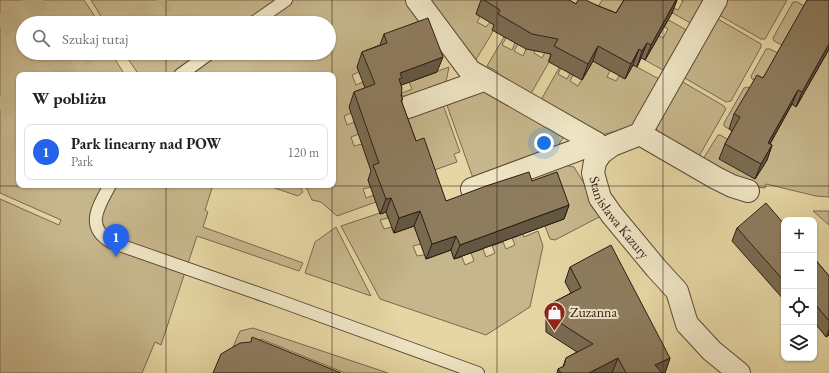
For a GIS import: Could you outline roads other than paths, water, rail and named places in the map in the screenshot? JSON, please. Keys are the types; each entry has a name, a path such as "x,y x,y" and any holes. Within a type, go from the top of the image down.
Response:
{"street":[{"path":"417,0 470,71 599,148"},
{"path":"716,0 640,134 716,178 732,186 748,191"},
{"path":"408,107 484,80"},
{"name":"Stanisława Kazury","path":"640,134 612,145 599,148 593,173 600,198 612,215 656,268 677,290 687,324 712,351 739,373"},
{"path":"472,189 599,148"}],"lane":[{"path":"263,16 286,0"},
{"path":"184,72 200,60"},
{"path":"108,188 98,209 96,224 97,229 102,236 110,242 277,300 478,373"}],"tunnel":[{"path":"18,16 43,0"},
{"path":"143,16 167,0"},
{"path":"0,27 16,17"},
{"path":"58,72 76,60"},
{"path":"0,109 16,99"}],"place":[{"name":"Park linearny nad POW","path":"116,257"},
{"name":"Zuzanna","path":"555,332"}]}
